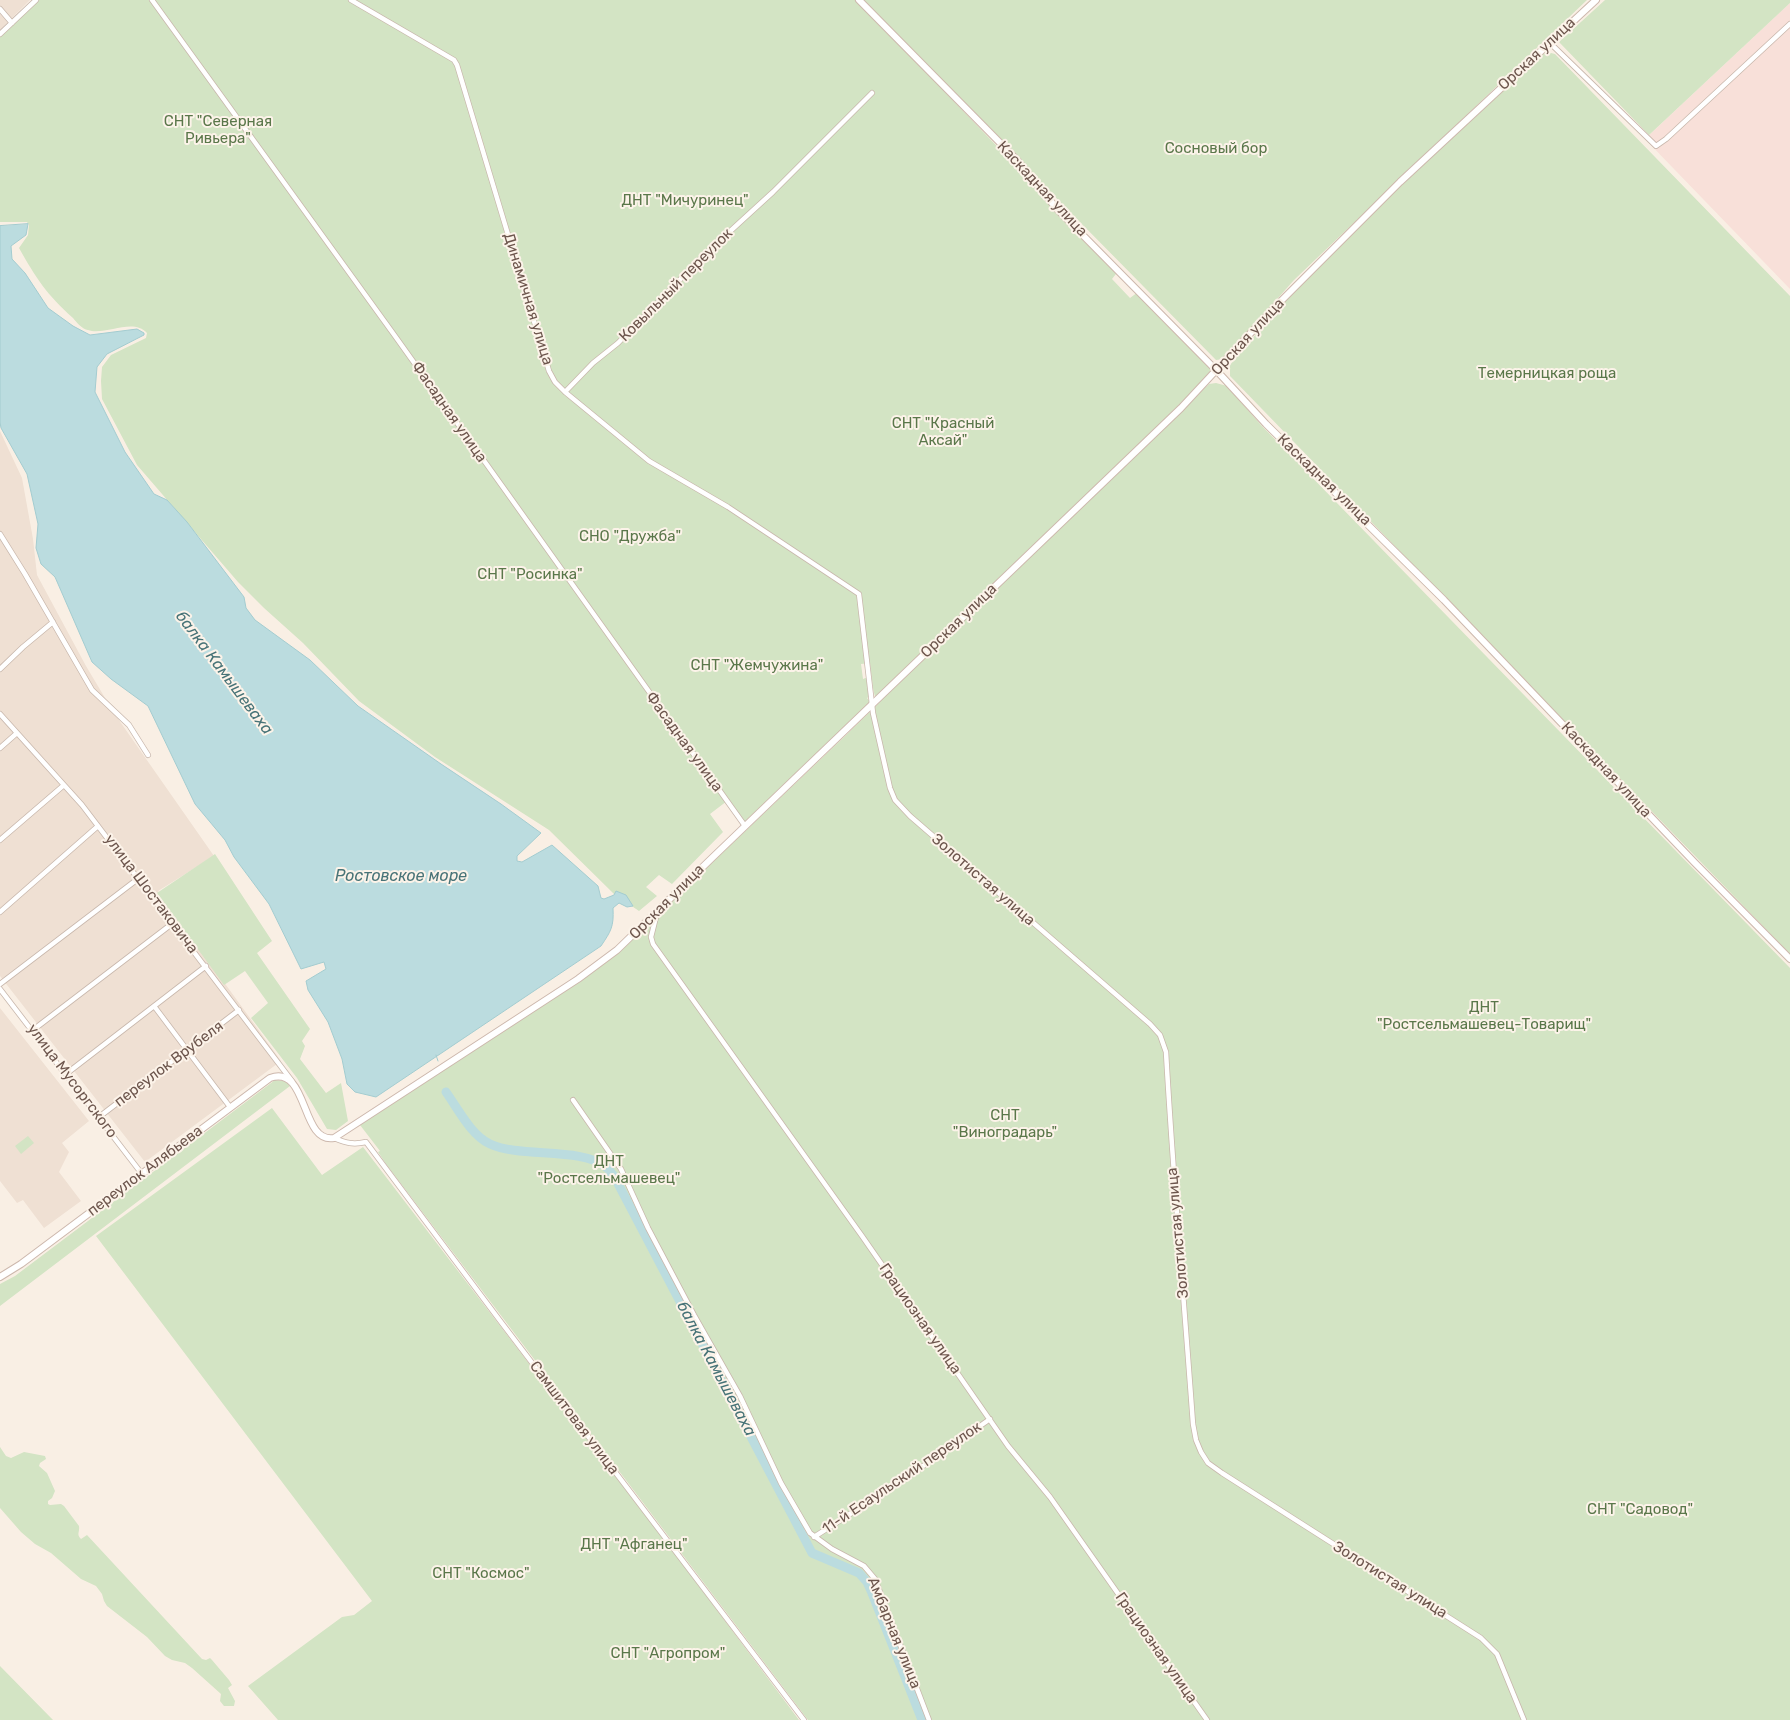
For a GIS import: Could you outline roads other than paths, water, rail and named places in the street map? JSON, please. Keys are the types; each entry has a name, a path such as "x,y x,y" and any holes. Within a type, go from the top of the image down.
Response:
{"main road":[{"name":"Каскадная улица","path":"859,0 1017,160 1057,209 1217,371 1266,424 1444,600 1667,835 1790,959"},
{"name":"Орская улица","path":"334,1138 600,964 618,950 1161,428 1217,371 1274,308 1400,182 1596,0"},
{"name":"переулок Алябьева","path":"0,1277 21,1264 270,1078 283,1076 292,1081"},
{"path":"292,1081 316,1130 323,1137 334,1138"}],"street":[{"path":"0,34 36,0"},
{"name":"Фасадная улица","path":"152,0 745,826"},
{"name":"Динамичная улица","path":"351,0 454,60 457,65 549,371 555,382 649,462 728,506 859,594"},
{"path":"0,9 12,23"},
{"path":"1549,42 1656,146 1666,139 1790,24"},
{"name":"Ковыльный переулок","path":"565,392 593,363 618,344 703,256 780,185 872,94"},
{"path":"0,534 54,622 92,690 129,725 148,755"},
{"name":"Золотистая улица","path":"859,594 872,706 890,788 895,800 901,808 1150,1024 1160,1036 1166,1052 1172,1167 1193,1424 1196,1440 1201,1452 1208,1463 1222,1473 1482,1638 1497,1654 1524,1720"},
{"path":"0,669 23,646 54,622"},
{"name":"улица Шостаковича","path":"0,714 98,826 292,1081"},
{"path":"0,748 16,733"},
{"path":"0,840 64,785"},
{"path":"0,912 98,826"},
{"path":"0,984 138,878"},
{"name":"Грациозная улица","path":"657,912 651,937 653,944 1008,1446 1050,1496 1207,1720"},
{"path":"33,1030 173,923"},
{"path":"66,1074 206,966"},
{"name":"улица Мусоргского","path":"0,989 142,1174"},
{"path":"154,1006 188,1049 230,1108"},
{"name":"переулок Врубеля","path":"99,1117 239,1010"},
{"name":"Амбарная улица","path":"573,1100 621,1169 648,1228 740,1396 781,1483 810,1533 832,1550 864,1566 876,1578 929,1720"},
{"name":"Самшитовая улица","path":"334,1138 352,1144 366,1142 804,1720"},
{"name":"11-й Есаульский переулок","path":"814,1536 906,1478 990,1419"}],"water":[{"name":"Ростовское море","path":"28,224 26,235 11,246 12,259 25,273 48,308 73,326 90,335 137,329 144,333 144,335 107,354 97,367 95,392 125,452 154,494 167,500 187,522 244,597 246,608 255,620 310,660 358,706 541,833 517,856 517,861 522,862 552,845 598,886 601,898 604,899 614,895 616,891 626,895 633,906 627,907 619,903 613,908 611,929 601,946 376,1097 355,1092 347,1084 342,1059 328,1022 308,990 306,981 326,969 324,962 301,969 269,904 234,857 225,840 195,804 148,706 111,679 92,662 55,577 41,564 36,548 38,524 27,474 1,428 0,422 0,226"}],"waterway":[{"name":"балка Камышеваха","path":"436,1055 438,1061"},
{"name":"балка Камышеваха","path":"446,1092 471,1128 490,1144 517,1151 582,1157 606,1167 614,1176 812,1553 859,1573 867,1582 922,1720"}],"park label":[{"name":"СНТ \"Северная Ривьера\"","path":"218,130"},
{"name":"Сосновый бор","path":"1216,149"},
{"name":"ДНТ \"Мичуринец\"","path":"685,201"},
{"name":"Темерницкая роща","path":"1547,374"},
{"name":"СНТ \"Красный Аксай\"","path":"943,432"},
{"name":"СНО \"Дружба\"","path":"630,537"},
{"name":"СНТ \"Росинка\"","path":"530,575"},
{"name":"СНТ \"Жемчужина\"","path":"757,666"},
{"name":"ДНТ \"Ростсельмашевец-Товарищ\"","path":"1484,1016"},
{"name":"СНТ \"Виноградарь\"","path":"1005,1124"},
{"name":"ДНТ \"Ростсельмашевец\"","path":"609,1170"},
{"name":"СНТ \"Садовод\"","path":"1640,1510"},
{"name":"ДНТ \"Афганец\"","path":"634,1545"},
{"name":"СНТ \"Космос\"","path":"481,1574"},
{"name":"СНТ \"Агропром\"","path":"668,1654"}]}
